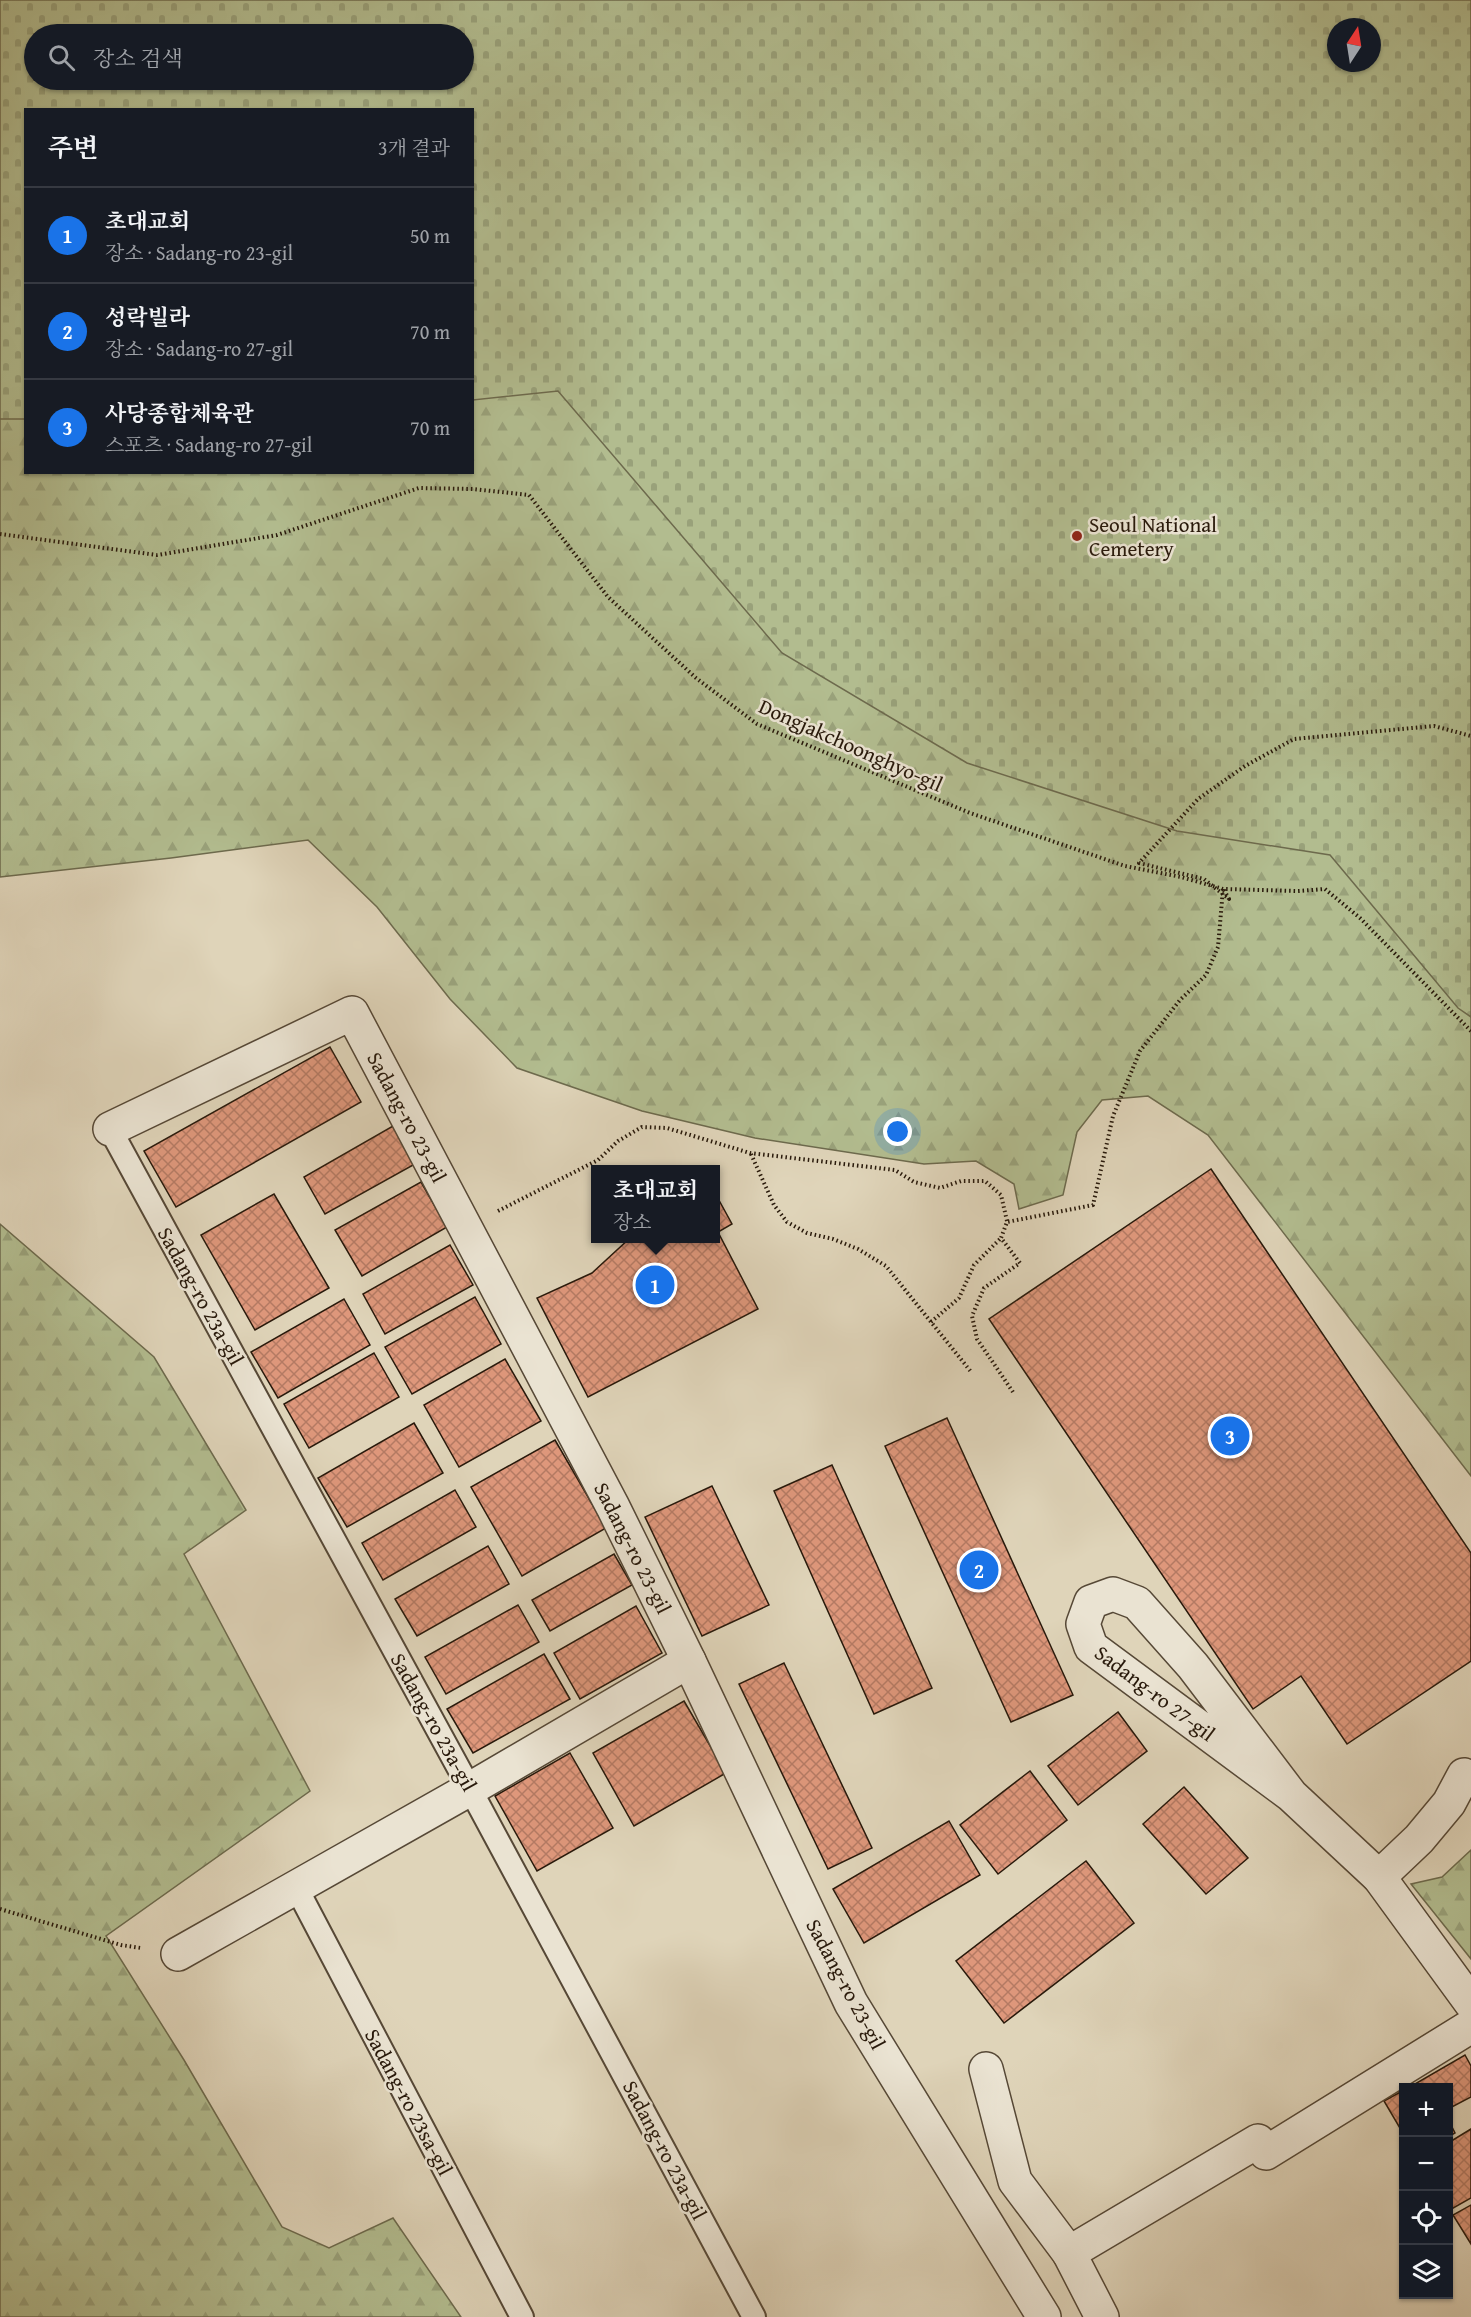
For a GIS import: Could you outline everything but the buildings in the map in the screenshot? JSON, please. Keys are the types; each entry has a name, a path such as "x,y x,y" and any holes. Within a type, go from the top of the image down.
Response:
{"street":[{"name":"Sadang-ro 23-gil","path":"110,1129 352,1012 613,1507 689,1661 851,2003 1044,2317"},
{"name":"Sadang-ro 27-gil","path":"1291,1795 1193,1666 1137,1603 1113,1594 1091,1602 1083,1624 1091,1647 1291,1795 1378,1877 1471,2003"},
{"path":"177,1954 470,1789 689,1661"},
{"path":"1378,1877 1419,1839 1449,1803 1464,1775"},
{"path":"1069,2253 1258,2141 1266,2153 1471,2026"},
{"path":"986,2069 1015,2181 1069,2253 1102,2317"}],"lane":[{"name":"Sadang-ro 23a-gil","path":"110,1129 470,1789 754,2317"},
{"name":"Sadang-ro 23sa-gil","path":"296,1887 522,2317"}],"path":[{"name":"Dongjakchoonghyo-gil","path":"0,534 157,555 277,535 419,488 473,489 529,495 608,597 696,678 757,724 970,813 1125,866 1223,889 1298,891 1325,889 1360,918 1471,1031"},
{"path":"1223,889 1229,899 1204,879 1139,863 1198,799 1245,766 1294,739 1434,726 1471,736"},
{"path":"1007,1222 1093,1204 1113,1116 1140,1051 1180,1000 1206,975 1218,947 1223,889"},
{"path":"466,1228 598,1160 618,1141 642,1127 668,1128 750,1153 895,1170 914,1182 940,1188 961,1182 985,1181 1001,1195 1007,1222 1001,1238 974,1265 959,1298 931,1322"},
{"path":"750,1153 774,1205 787,1222 807,1233 858,1248 886,1266 972,1373"},
{"path":"1001,1238 1020,1263 984,1288 972,1316 977,1340 1012,1392"},
{"path":"0,1909 121,1945 177,1954"}],"green space":[{"path":"0,0 1471,0 1471,1476 1208,1135 1148,1096 1102,1100 1077,1132 1063,1195 1019,1209 1014,1184 976,1161 924,1164 755,1138 642,1111 517,1068 450,999 377,907 308,840 0,877"},
{"name":"Seoul National Cemetery","path":"0,0 1471,0 1471,1017 1458,1008 1330,855 1177,831 967,763 782,653 558,391 474,400 474,108 24,108 24,419 0,419"},
{"path":"0,1224 154,1357 246,1510 184,1554 310,1791 106,1936 184,2060 282,2227 329,2248 393,2218 461,2317 0,2317"},
{"path":"1471,1850 1471,1959 1411,1884 1442,1877"}],"place":[{"name":"Seoul National Cemetery","path":"1077,536"},
{"name":"초대교회","path":"655,1285"},
{"name":"사당종합체육관","path":"1230,1436"},
{"name":"성락빌라","path":"979,1570"}]}
